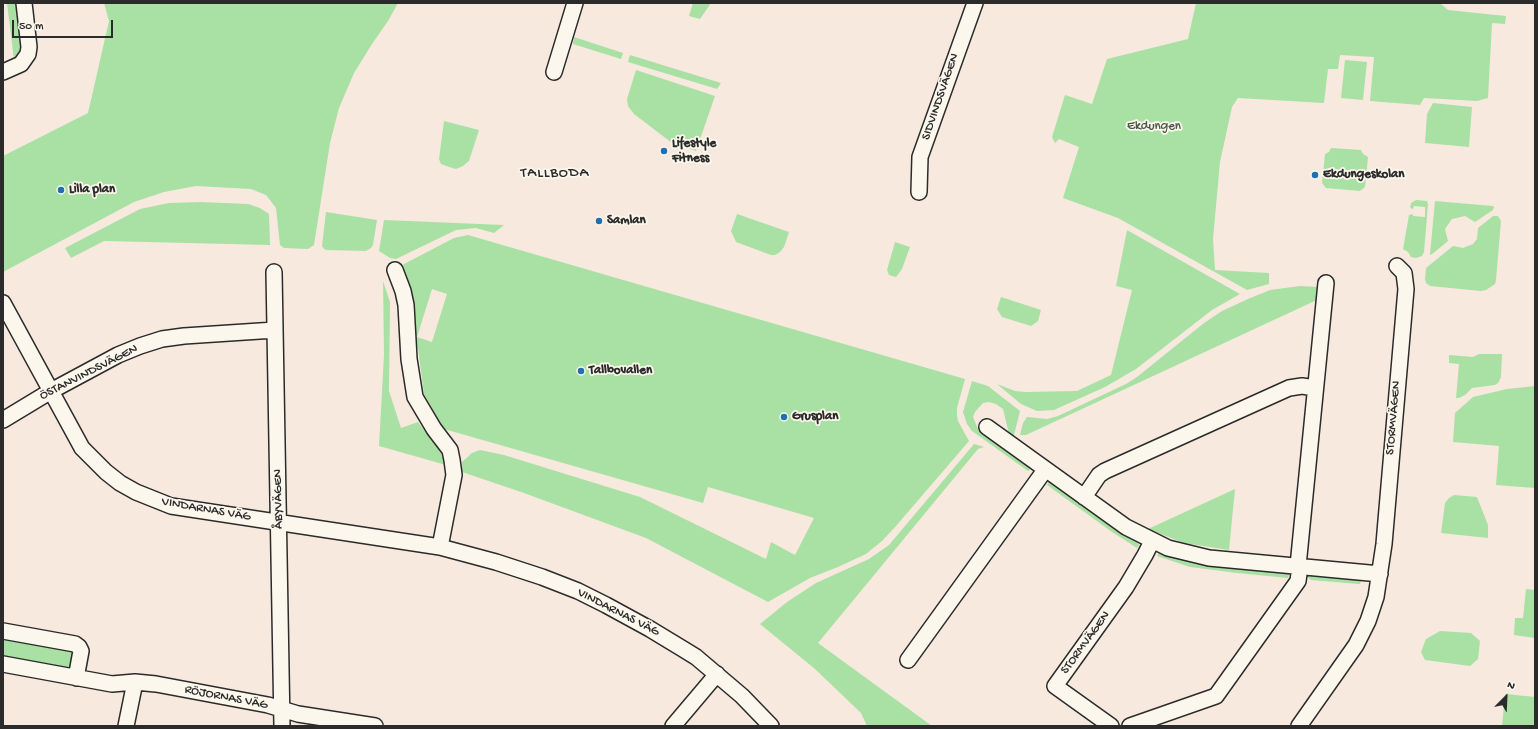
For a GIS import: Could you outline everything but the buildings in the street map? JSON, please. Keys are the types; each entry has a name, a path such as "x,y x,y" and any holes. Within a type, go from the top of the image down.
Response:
{"street":[{"path":"3,72 21,64 28,54 29,47 24,3"},
{"path":"554,72 575,3"},
{"name":"SIDVINDSVÄGEN","path":"919,192 920,157 975,3"},
{"name":"STORMVÄGEN","path":"1299,726 1362,634 1373,607 1380,574 1406,289 1404,273 1397,266"},
{"path":"395,270 403,291 406,306 409,359 414,397 434,430 450,450 452,460 454,474 440,547"},
{"name":"ÅBYVÄGEN","path":"274,272 282,726"},
{"path":"1130,726 1216,696 1298,581 1326,282"},
{"name":"VINDARNAS VÄG","path":"3,302 82,448 106,472 131,490 152,500 171,506 440,547 496,562 578,591 667,638 696,657 742,696 771,726"},
{"name":"ÖSTANVINDSVÄGEN","path":"3,420 51,391 118,355 162,340 184,336 275,330"},
{"path":"1084,497 1099,475 1105,471 1289,388 1302,386 1315,388"},
{"path":"987,427 1126,527 1168,548 1209,558 1380,574"},
{"path":"908,660 1045,470"},
{"name":"STORMVÄGEN","path":"1111,726 1055,686 1126,587 1152,541"},
{"path":"3,631 75,644 81,651 76,678"},
{"name":"RÖJORNAS VÄG","path":"3,664 112,684 135,682 156,684 268,705 298,714 375,726"},
{"path":"673,726 717,674"},
{"path":"126,726 135,682"}],"green space":[{"path":"7,3 18,3 23,43 21,51 14,60"},
{"path":"104,3 398,3 354,73 339,108 330,143 314,245 308,249 284,248 280,245 276,208 266,195 251,189 196,186 164,192 134,202 3,272 3,156 88,113 109,21"},
{"path":"693,3 711,3 700,19 689,16"},
{"name":"Ekdungen","path":"1196,3 1440,3 1448,10 1506,16 1505,24 1492,23 1488,98 1477,101 1424,98 1420,105 1370,101 1374,57 1340,55 1338,69 1328,69 1324,103 1238,98 1232,107 1220,162 1213,239 1215,270 1269,273 1269,284 1247,290 1118,218 1063,198 1079,147 1059,139 1055,143 1052,137 1065,95 1092,104 1107,59 1188,39"},
{"path":"574,37 623,53 621,59 573,44"},
{"path":"630,55 721,83 717,89 628,62"},
{"path":"1345,60 1367,62 1363,100 1341,98"},
{"path":"636,70 715,96 696,151 672,143 634,114 628,106 627,99"},
{"path":"1433,103 1472,107 1469,147 1425,143 1427,114"},
{"path":"444,121 479,130 469,161 456,169 441,164 439,159"},
{"path":"1331,148 1361,150 1363,154 1368,157 1365,187 1360,191 1326,188 1322,183 1325,154 1329,152"},
{"path":"1416,200 1427,201 1428,204 1424,252 1422,256 1416,258 1411,257 1408,252 1403,249 1409,215 1413,214 1413,216 1425,217 1425,207 1414,206 1413,209 1410,208 1411,203"},
{"path":"1435,201 1494,207 1493,210 1475,222 1465,216 1452,219 1445,229 1448,241 1431,255"},
{"path":"201,202 248,204 260,208 269,214 270,245 104,241 71,258 65,248 140,209 169,203"},
{"path":"326,212 377,220 373,245 371,248 366,251 324,249 322,246"},
{"path":"737,214 789,232 784,247 780,252 775,255 771,255 736,242 731,231"},
{"path":"1493,216 1498,216 1501,221 1495,284 1486,290 1481,291 1430,286 1426,283 1426,268 1453,246 1463,248 1473,244 1477,239 1478,228"},
{"path":"384,220 504,225 494,233 476,228 456,230 396,259 390,258 379,251"},
{"path":"1127,230 1240,294 1212,310 1136,369 1105,387 1054,410 1037,411 1021,404 997,384 1015,391 1025,392 1077,391 1111,375 1132,290 1116,286"},
{"path":"468,235 965,379 957,408 957,415 958,421 969,441 896,526 882,541 866,554 810,578 768,602 646,538 462,472 462,462 472,453 480,450 504,455 640,497 766,559 771,542 795,555 814,518 708,487 703,503 444,429 424,394 418,348 415,345 402,268 404,264 454,238","holes":["432,289 447,294 432,342 417,337"]},
{"path":"895,242 910,247 902,269 896,277 889,275 887,270"},
{"path":"383,281 390,302 389,391 401,428 418,422 440,451 446,465 379,446 384,355"},
{"path":"1300,286 1320,287 1319,299 1026,435 1020,435 1023,423 1027,417 1047,419 1058,416 1126,384 1137,377 1204,323 1222,311 1270,290"},
{"path":"1001,297 1041,310 1038,321 1031,326 1002,317 997,309"},
{"path":"1479,354 1502,354 1501,377 1498,383 1495,385 1472,388 1465,395 1456,398 1459,364 1449,363 1449,355 1473,357"},
{"path":"972,381 988,386 1020,411 1013,439 1009,434 1003,409 996,404 989,402 983,403 975,412 973,417 978,429 1031,468 1028,471 972,431 967,424 963,412"},
{"path":"1535,386 1535,488 1496,485 1499,446 1453,442 1455,413 1473,397 1507,389"},
{"path":"974,444 984,447 978,449 818,643 932,726 867,726 861,713 815,669 760,624 787,602 816,583 869,559 889,545"},
{"path":"1049,481 1140,543 1137,548 1112,532 1047,485"},
{"path":"1235,489 1229,550 1184,543 1148,529"},
{"path":"1454,495 1477,497 1488,525 1488,538 1441,533 1445,503"},
{"path":"1159,551 1289,572 1289,575 1288,578 1190,567 1157,556"},
{"path":"1308,575 1360,579 1361,581 1360,584 1358,584 1311,580 1307,577"},
{"path":"1526,589 1535,590 1535,638 1514,635 1515,618 1523,618"},
{"path":"1368,592 1369,595 1367,606 1347,647 1291,726 1289,726 1347,644 1359,621"},
{"path":"1440,631 1471,633 1480,641 1478,659 1470,666 1425,660 1421,652 1426,639"},
{"path":"9,637 73,649 75,654 71,670 3,658 3,640"},
{"path":"1505,694 1535,697 1535,726 1502,726"}],"place":[{"name":"Lifestyle Fitness","path":"664,151"},
{"name":"Ekdungeskolan","path":"1315,175"},
{"name":"Lilla plan","path":"61,190"},
{"name":"Samlan","path":"599,221"},
{"name":"Tallbovallen","path":"581,371"},
{"name":"Grusplan","path":"784,417"}],"district":[{"name":"TALLBODA","path":"555,174"}]}
